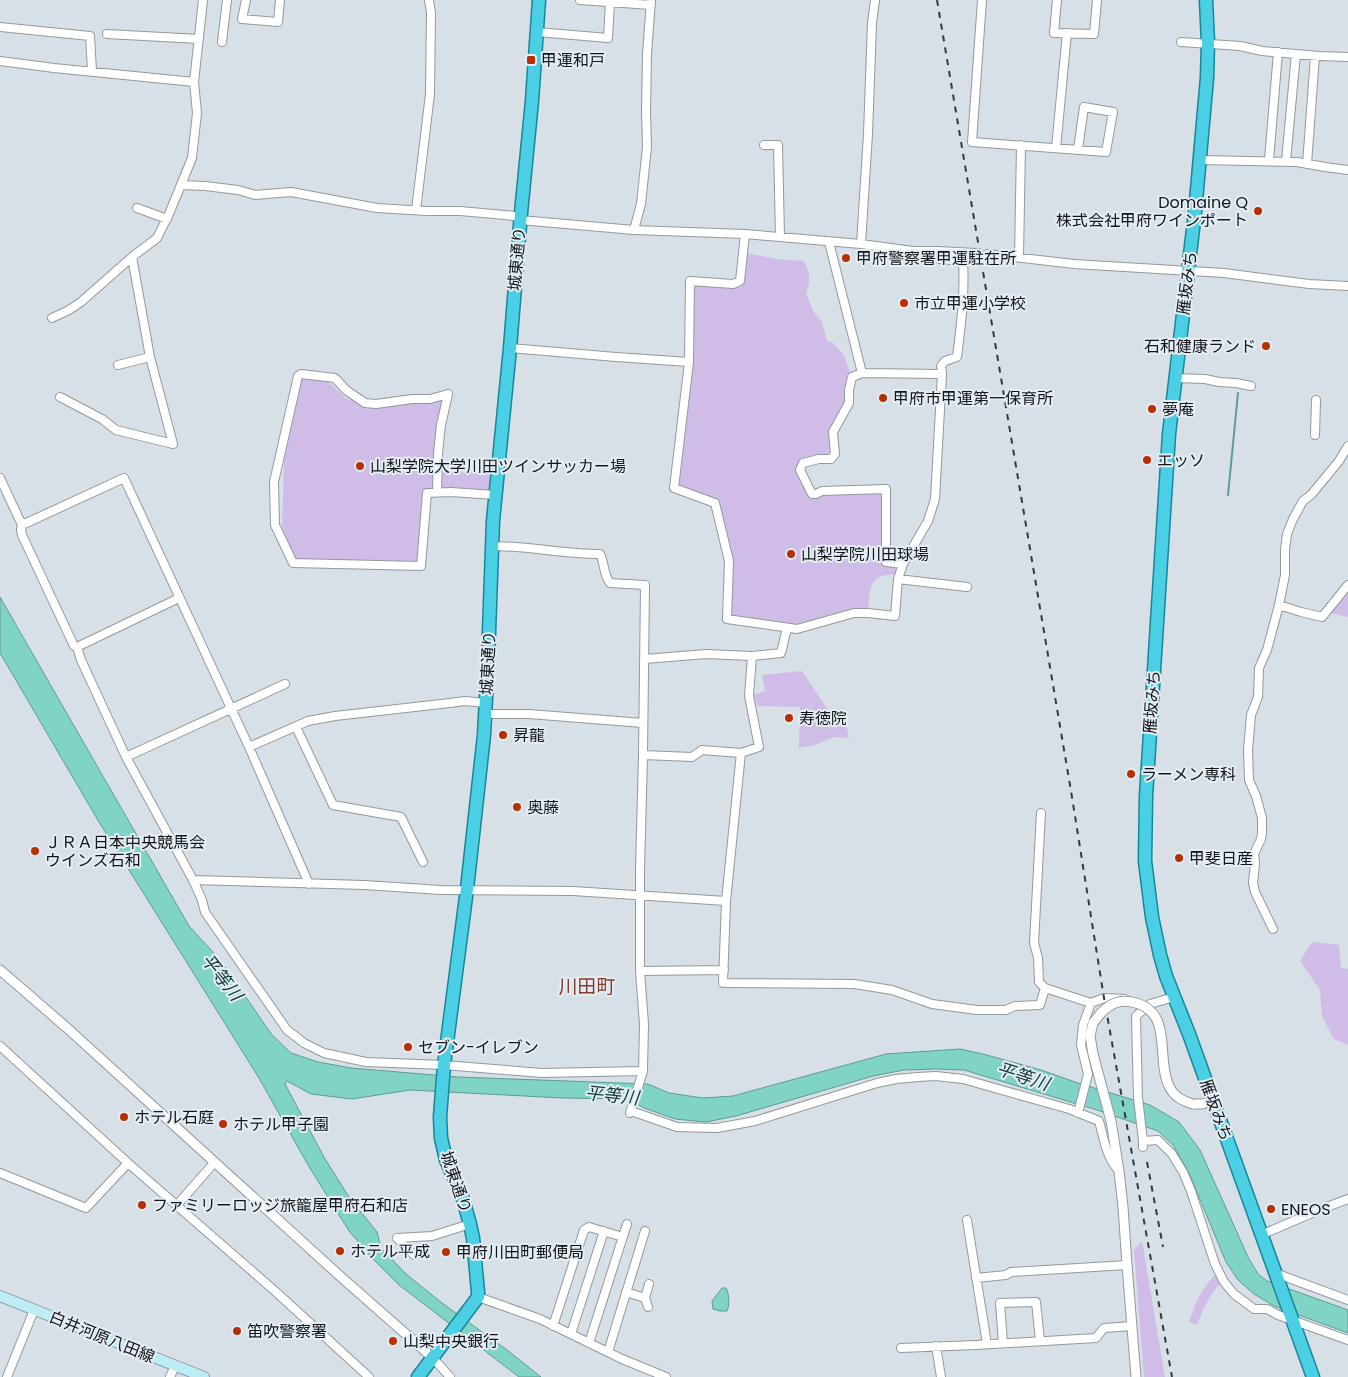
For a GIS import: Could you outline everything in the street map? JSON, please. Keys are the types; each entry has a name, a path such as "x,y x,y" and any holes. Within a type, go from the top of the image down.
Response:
{"highway":[{"name":"城東通り","path":"478,1297 478,1276 470,1224 462,1196 446,1160 441,1138 440,1117 444,1067 467,889 485,708 495,495 532,101 539,0"},
{"name":"雁坂みち","path":"1206,0 1207,78 1164,501 1144,837 1145,862 1152,917 1160,955 1174,998 1189,1034 1313,1377"},
{"path":"418,1377 478,1297"}],"main road":[{"name":"白井河原八田線","path":"0,1296 204,1377"}],"street":[{"path":"52,318 81,302 156,238 167,219 192,158 197,113 194,82 203,0"},
{"path":"222,42 227,0"},
{"path":"246,0 242,19 278,22 280,0"},
{"path":"416,210 430,94 431,23 429,0"},
{"path":"580,0 651,2 647,80 647,147 641,204 634,230"},
{"path":"861,244 868,134 872,23 875,0"},
{"path":"982,0 972,142 1106,152 1113,112 1084,107 1078,149"},
{"path":"1056,0 1054,33 1094,34 1097,0"},
{"path":"537,32 608,38 613,1"},
{"path":"0,27 90,36 92,71"},
{"path":"1056,148 1067,33"},
{"path":"107,34 199,39"},
{"path":"1181,42 1240,46 1262,51 1315,56 1348,57"},
{"path":"1269,160 1278,52"},
{"path":"1286,161 1296,54"},
{"path":"1307,164 1315,56"},
{"path":"0,61 194,82"},
{"path":"764,145 778,145 780,237"},
{"path":"1019,257 1021,145"},
{"path":"1200,160 1286,161 1348,170"},
{"path":"181,185 238,190 255,195 291,192 377,208 460,211 515,216 520,220 634,230 745,234 861,244 913,251 976,253"},
{"path":"137,208 167,219"},
{"path":"745,234 740,281 733,284 690,281 688,362 674,488 715,503 729,561 727,619 797,629 854,613 895,616 898,579 903,564 928,521 935,499 941,366 945,360 957,357 964,282 963,261 940,259 938,251"},
{"path":"829,242 862,373"},
{"path":"987,254 1074,264 1224,272 1309,284 1348,286"},
{"path":"60,397 102,419 116,430 173,444 150,357 132,257"},
{"path":"510,348 688,362"},
{"path":"118,364 150,357"},
{"path":"903,564 886,562 886,489 822,491 812,494 800,470 803,463 831,459 835,454 833,432 849,403 852,377 862,373 942,374"},
{"path":"437,492 441,425 448,394 376,404 365,403 346,390 335,378 301,374 298,376 274,482 274,525 292,563 421,566 427,493 495,495"},
{"path":"1176,378 1236,382 1251,386"},
{"path":"1315,435 1316,400"},
{"path":"1272,929 1255,892 1253,883 1254,854 1261,839 1262,818 1249,780 1248,750 1251,715 1258,697 1259,668 1267,650 1279,606 1285,575 1285,550 1293,519 1303,501 1311,495 1339,461 1348,446"},
{"path":"0,478 22,525 22,535 74,646 77,647 81,660 126,757 192,880 202,900 205,912 288,1030 304,1044 324,1053 366,1062 542,1073 643,1071"},
{"path":"22,525 124,478 249,747 309,884"},
{"path":"492,546 511,546 579,554 600,554 604,561 606,579 610,583 645,585 644,755 640,870 640,971 644,1024 643,1071 631,1111 677,1127 717,1128 755,1121 877,1082 936,1076 963,1078 1079,1110 1099,1121 1108,1156 1120,1171"},
{"path":"898,579 967,587"},
{"path":"1279,606 1322,617 1348,585"},
{"path":"77,647 180,598"},
{"path":"645,659 706,654 752,656 780,654 787,628"},
{"path":"644,755 692,756 702,750 741,753 759,747 749,696 752,656"},
{"path":"126,757 285,684"},
{"path":"249,747 308,721 334,716 466,701 485,708 529,714 643,723"},
{"path":"296,727 333,805 401,816 423,862"},
{"path":"741,753 726,901 723,983 854,984 892,990 932,1004 977,1010 1006,1010 1015,1006 1040,1004 1045,988"},
{"path":"1041,813 1034,943 1038,958 1039,982 1045,988 1091,1003 1108,998 1140,1000 1150,1004"},
{"path":"192,880 441,890 573,891 726,901"},
{"path":"0,970 66,1027 214,1163 432,1357 450,1377"},
{"path":"640,971 724,970"},
{"path":"1174,998 1150,1004 1136,1016 1138,1098 1142,1141 1158,1140 1177,1161 1191,1191 1215,1264 1224,1282 1234,1294 1254,1308 1268,1309 1278,1315 1291,1316 1348,1340"},
{"path":"1136,1377 1120,1171 1111,1121 1090,1036 1100,1012 1113,1003 1128,1001 1149,1009 1158,1020 1161,1028 1165,1074 1170,1087 1184,1102 1202,1104 1213,1101"},
{"path":"1079,1110 1088,1074 1081,1045 1083,1025 1091,1003"},
{"path":"0,1046 128,1163 369,1377"},
{"path":"0,1173 86,1208 128,1163"},
{"path":"177,1205 214,1163"},
{"path":"1261,1235 1348,1199"},
{"path":"967,1220 987,1344"},
{"path":"414,1255 397,1238 432,1236 470,1224"},
{"path":"589,1343 627,1224"},
{"path":"553,1326 584,1230 589,1227 623,1237"},
{"path":"608,1352 645,1230"},
{"path":"571,1334 604,1231"},
{"path":"976,1278 1006,1275 1012,1272 1126,1265"},
{"path":"1276,1275 1348,1300"},
{"path":"648,1284 645,1298 648,1307"},
{"path":"626,1292 645,1298"},
{"path":"478,1297 540,1319 608,1352 666,1377"},
{"path":"1003,1343 1000,1303 1036,1302 1040,1341"},
{"path":"7,1377 34,1310"},
{"path":"901,1348 1096,1338 1104,1328 1132,1326"},
{"path":"936,1346 941,1377"},
{"path":"170,1377 175,1366"}],"shaded area":[{"path":"745,253 777,259 804,261 809,277 806,293 813,311 822,322 827,341 832,342 843,354 852,377 849,403 833,432 835,454 803,463 800,471 812,494 886,489 886,562 903,564 898,575 881,576 872,584 868,613 797,629 727,619 729,581 715,503 674,488 689,362 690,281 736,286"},
{"name":"山梨学院大学川田ツインサッカー場","path":"299,377 328,381 344,397 349,400 358,400 365,406 444,398 436,472 493,473 491,493 425,490 419,561 296,560 282,532 284,460"},
{"path":"1348,591 1348,617 1329,613"},
{"path":"802,671 830,713 847,728 849,738 834,737 815,745 799,748 800,707 757,706 754,695 765,691 762,675"},
{"path":"1312,942 1339,945 1341,968 1348,969 1348,1045 1334,1039 1322,1017 1320,990 1300,961"},
{"path":"1142,1241 1165,1377 1144,1377 1134,1250"},
{"path":"1217,1273 1221,1283 1207,1302 1197,1325 1189,1322 1200,1296 1207,1284"}],"water":[{"name":"平等川","path":"0,597 189,926 221,961 272,1035 291,1053 318,1062 351,1068 458,1077 648,1084 669,1093 703,1098 733,1096 886,1054 960,1049 983,1054 1041,1070 1150,1105 1179,1122 1200,1150 1248,1257 1258,1274 1267,1281 1348,1310 1348,1333 1274,1306 1254,1294 1238,1280 1226,1262 1189,1173 1173,1145 1158,1131 1097,1110 964,1070 904,1070 873,1076 736,1116 706,1122 675,1119 644,1108 628,1099 562,1098 410,1090 352,1099 311,1094 287,1081 285,1084 325,1159 349,1197 377,1232 381,1248 406,1274 541,1377 519,1377 399,1285 349,1231 308,1165 259,1078 99,822 0,653"},
{"path":"722,1288 726,1288 728,1293 727,1311 713,1309 712,1301"}],"waterway":[{"path":"1228,495 1238,393"}],"railway":[{"path":"937,0 1071,791 1104,998 1172,1377"},
{"path":"1147,1162 1163,1247"}],"place":[{"name":"甲運和戸","path":"531,60"},
{"name":"Domaine Q 株式会社甲府ワインポート","path":"1258,211"},
{"name":"甲府警察署甲運駐在所","path":"846,258"},
{"name":"市立甲運小学校","path":"904,303"},
{"name":"石和健康ランド","path":"1266,346"},
{"name":"甲府市甲運第一保育所","path":"883,398"},
{"name":"夢庵","path":"1152,409"},
{"name":"エッソ","path":"1147,460"},
{"name":"山梨学院大学川田ツインサッカー場","path":"360,466"},
{"name":"山梨学院川田球場","path":"791,554"},
{"name":"寿徳院","path":"789,718"},
{"name":"昇龍","path":"503,735"},
{"name":"ラーメン専科","path":"1131,774"},
{"name":"奥藤","path":"517,807"},
{"name":"ＪＲＡ日本中央競馬会 ウインズ石和","path":"35,851"},
{"name":"甲斐日産","path":"1179,858"},
{"name":"セブン-イレブン","path":"408,1047"},
{"name":"ホテル石庭","path":"124,1117"},
{"name":"ホテル甲子園","path":"223,1124"},
{"name":"ファミリーロッジ旅籠屋甲府石和店","path":"142,1205"},
{"name":"ENEOS","path":"1271,1209"},
{"name":"ホテル平成","path":"340,1251"},
{"name":"甲府川田町郵便局","path":"446,1252"},
{"name":"笛吹警察署","path":"237,1331"},
{"name":"山梨中央銀行","path":"393,1341"}],"district":[{"name":"川田町","path":"587,986"}]}
